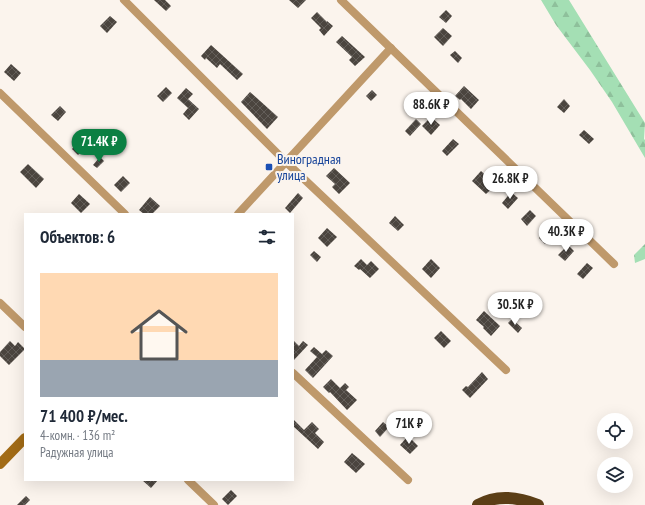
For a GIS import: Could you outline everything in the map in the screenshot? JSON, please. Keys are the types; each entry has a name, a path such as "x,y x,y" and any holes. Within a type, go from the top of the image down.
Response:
{"highway":[{"path":"478,505 492,499 504,497 526,500 538,505"}],"street":[{"path":"124,0 286,162 506,370"},
{"path":"341,0 614,264"},
{"path":"239,213 391,48"},
{"path":"0,93 124,213"},
{"path":"0,303 24,326"},
{"path":"294,374 408,480"},
{"path":"0,464 24,439"},
{"path":"189,481 214,505"}],"green space":[{"path":"541,0 569,0 645,123 645,158 612,102 556,25"},
{"path":"645,244 645,259 635,263 634,255"}],"building":[{"path":"154,0 165,0 171,6 166,11"},
{"path":"289,0 306,0 298,8"},
{"path":"446,10 452,16 446,23 439,17"},
{"path":"317,12 333,26 324,36 319,30 321,28 311,18"},
{"path":"110,16 117,22 107,33 100,26"},
{"path":"443,28 452,36 443,46 434,37"},
{"path":"342,36 365,57 355,66 349,60 352,57 336,42"},
{"path":"211,45 243,74 237,80 220,64 217,68 206,58 205,60 201,56"},
{"path":"455,51 462,58 458,63 450,55"},
{"path":"11,64 21,73 14,81 4,72"},
{"path":"464,86 479,100 471,109 461,99 460,100 455,96"},
{"path":"166,87 172,93 163,102 157,96"},
{"path":"186,88 193,94 188,99 199,109 189,120 183,114 188,108 177,98"},
{"path":"372,90 377,95 371,101 366,96"},
{"path":"250,92 278,117 267,129 241,102"},
{"path":"564,99 570,106 564,113 557,107"},
{"path":"60,106 66,112 58,121 51,115"},
{"path":"431,117 440,125 431,135 422,126"},
{"path":"416,119 421,124 410,136 405,131"},
{"path":"584,130 594,139 589,144 579,135"},
{"path":"453,139 459,144 447,156 442,151"},
{"path":"79,141 85,148 78,155 72,149"},
{"path":"100,157 104,161 97,168 93,165"},
{"path":"28,164 44,179 36,188 20,172"},
{"path":"334,168 350,183 339,194 332,187 335,184 326,176"},
{"path":"481,171 496,185 486,194 472,181"},
{"path":"123,176 130,183 121,192 114,185"},
{"path":"511,192 518,198 508,209 502,203"},
{"path":"298,193 303,198 290,213 285,208"},
{"path":"79,194 90,204 81,213 71,203"},
{"path":"150,197 160,206 153,213 143,213 139,210"},
{"path":"530,210 536,216 527,226 521,219"},
{"path":"395,216 404,225 398,231 389,223"},
{"path":"549,227 555,233 545,244 539,238"},
{"path":"327,228 337,237 327,247 318,238"},
{"path":"568,245 574,251 565,261 558,255"},
{"path":"314,251 321,257 317,262 310,255"},
{"path":"361,259 367,265 371,261 379,269 370,278 354,266"},
{"path":"431,259 440,268 431,278 422,269"},
{"path":"587,263 593,268 583,279 577,274"},
{"path":"484,311 500,326 491,336 476,320"},
{"path":"512,319 522,328 518,333 508,323"},
{"path":"441,331 451,341 444,348 434,338"},
{"path":"10,341 15,346 18,342 24,348 24,350 9,365 0,356 0,352"},
{"path":"294,341 299,346 303,341 308,345 294,360"},
{"path":"314,347 322,354 326,350 333,356 313,378 305,370 317,357 310,351"},
{"path":"482,372 488,379 470,398 462,390 466,386 468,387"},
{"path":"331,379 340,388 345,383 349,387 346,390 357,400 347,410 330,392 329,393 323,387"},
{"path":"294,420 304,430 312,422 319,429 315,433 324,442 318,449 294,427"},
{"path":"383,422 389,427 380,437 375,431"},
{"path":"408,436 418,446 410,454 400,445"},
{"path":"352,453 365,464 356,473 344,462"},
{"path":"143,481 157,481 151,488"},
{"path":"231,490 237,496 228,505 222,499"},
{"path":"26,496 30,500 25,505 17,505"}],"place":[{"name":"Виноградная улица","path":"269,167"}]}
